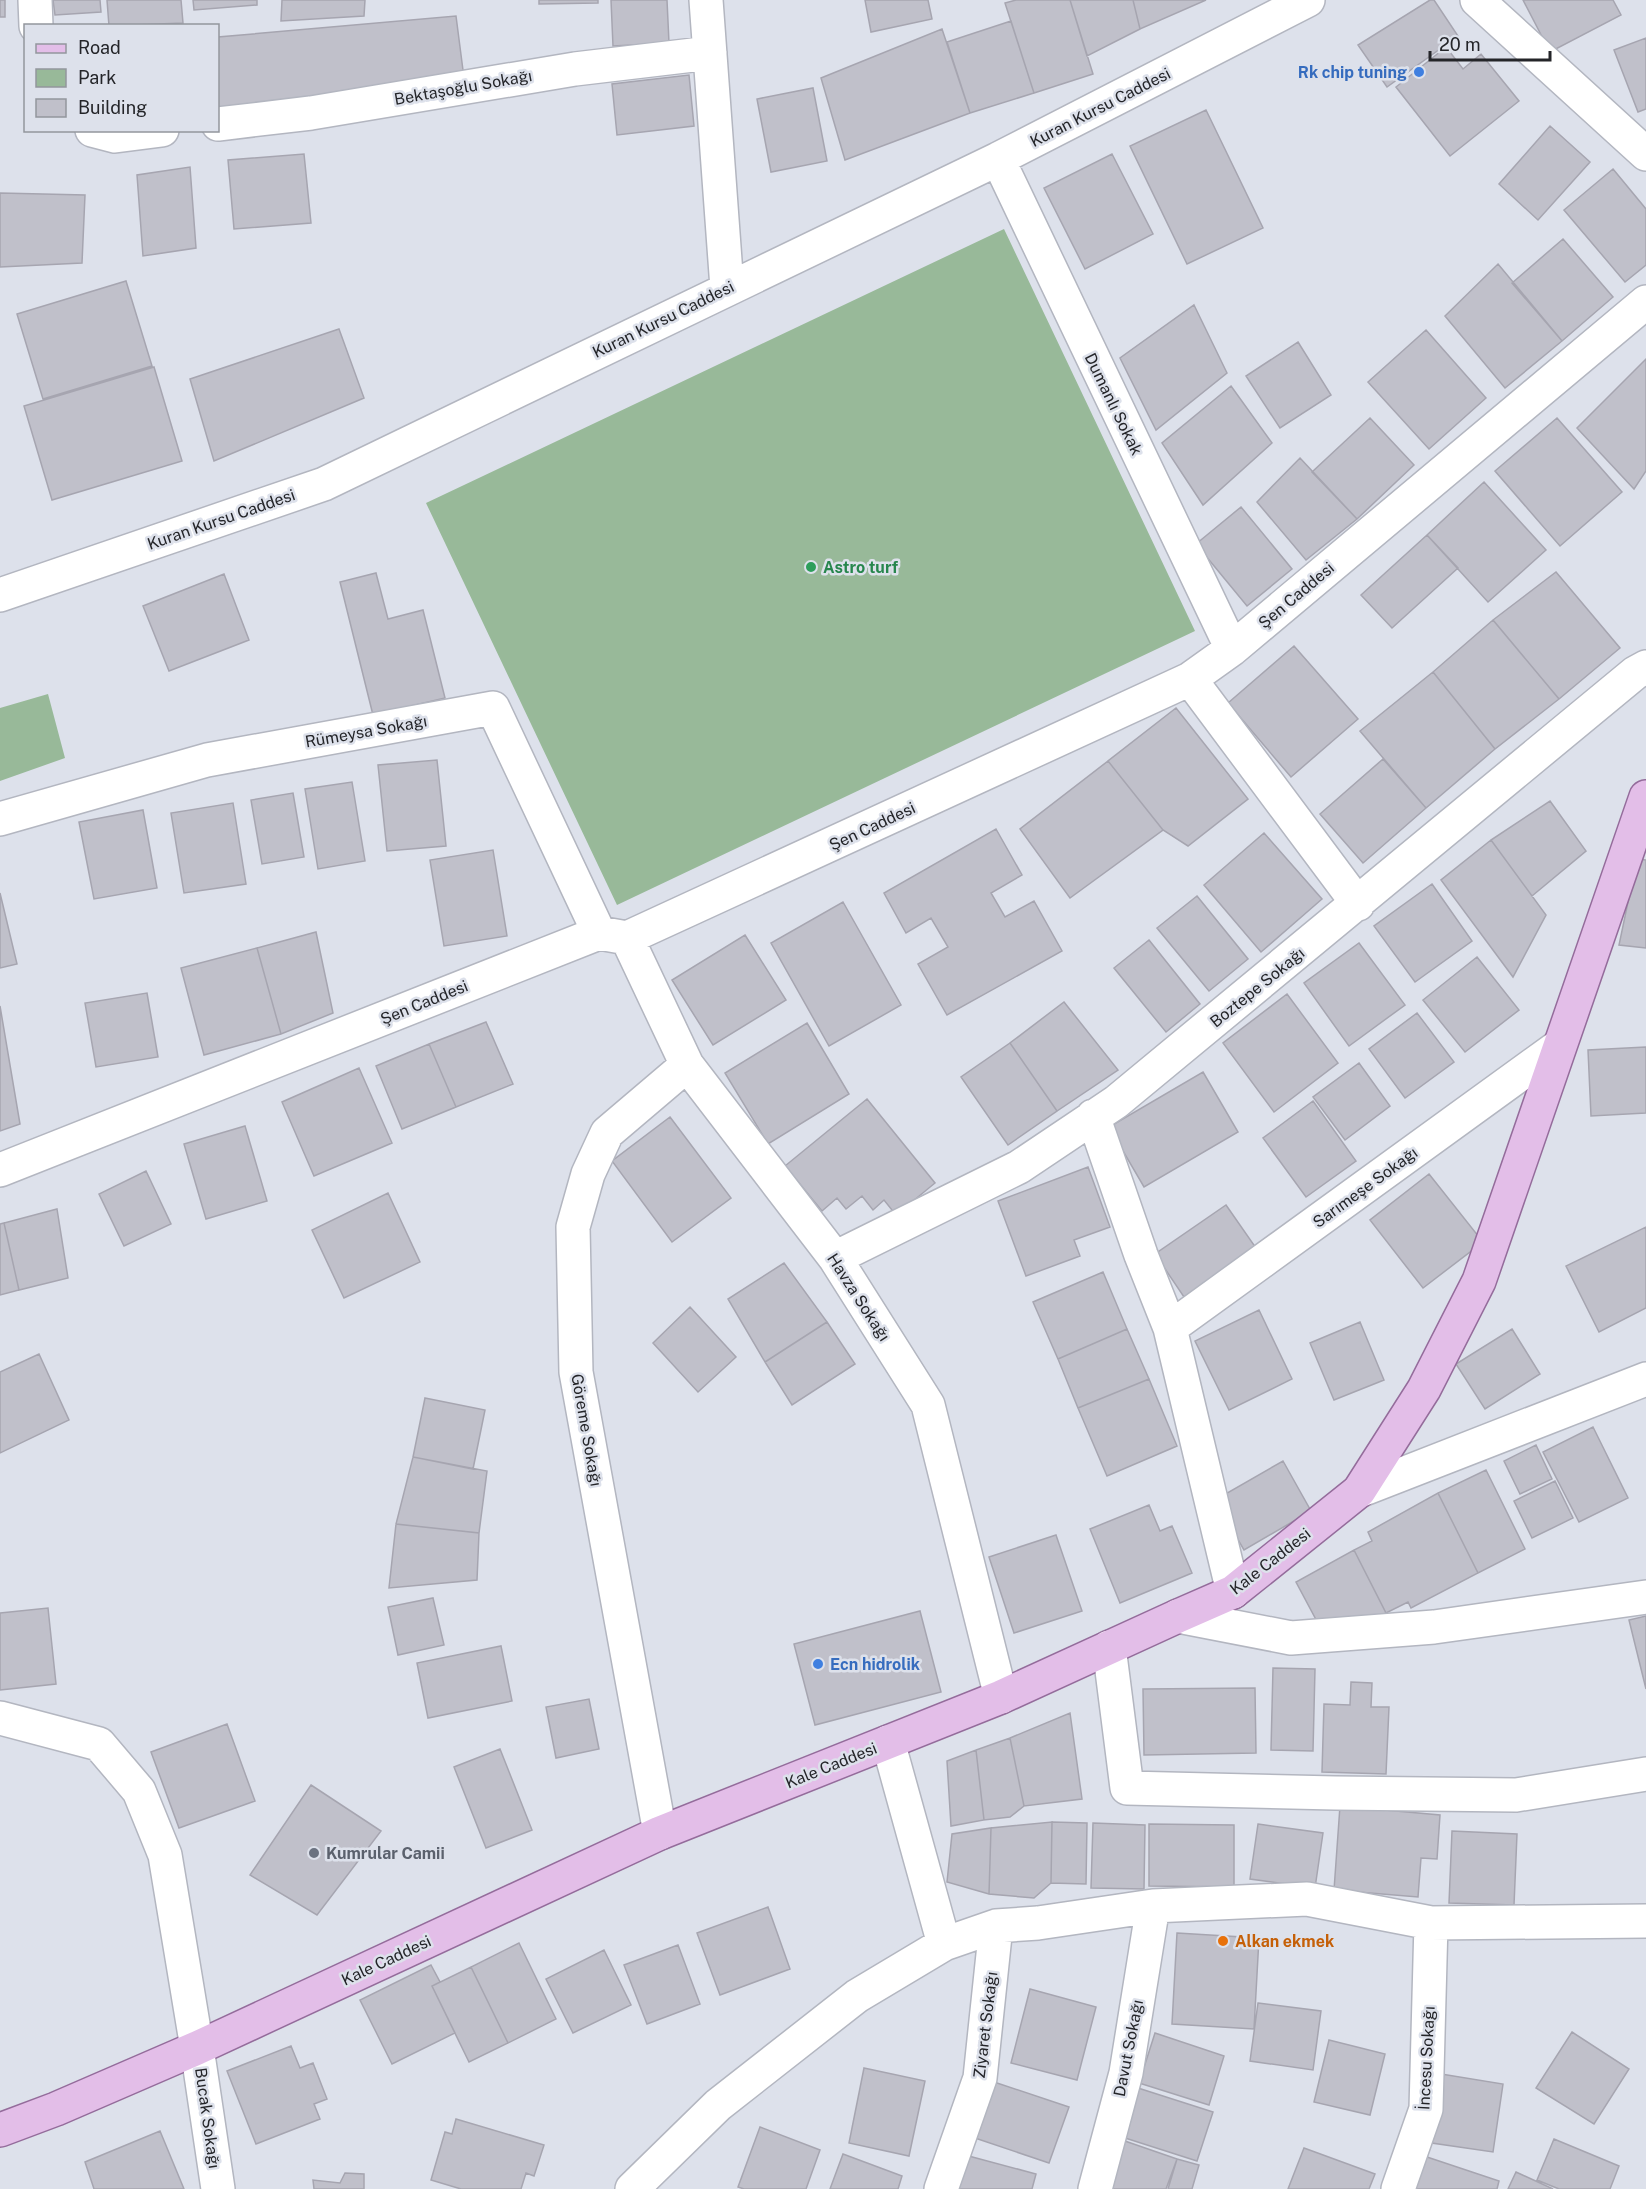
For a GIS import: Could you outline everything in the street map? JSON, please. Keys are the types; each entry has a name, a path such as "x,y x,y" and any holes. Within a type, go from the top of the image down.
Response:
{"main road":[{"path":"1359,1491 1424,1389 1479,1281 1646,797"},
{"name":"Kale Caddesi","path":"0,2130 56,2109 197,2048 660,1833 1001,1697 1233,1592 1359,1491"}],"street":[{"path":"35,0 36,24"},
{"path":"706,0 727,288"},
{"name":"Kuran Kursu Caddesi","path":"0,595 324,484 998,159 1308,0"},
{"path":"1477,0 1646,154"},
{"name":"Bektaşoğlu Sokağı","path":"219,124 311,113 575,69 710,53"},
{"path":"100,132 115,136 146,132"},
{"name":"Dumanlı Sokak","path":"998,159 1232,649"},
{"name":"Şen Caddesi","path":"0,1170 613,935 1190,679 1232,649 1646,302"},
{"name":"Boztepe Sokağı","path":"835,1258 1019,1167 1116,1102 1635,673 1646,667"},
{"path":"1190,679 1358,904"},
{"name":"Rümeysa Sokağı","path":"0,819 207,760 494,708 613,935"},
{"name":"Havza Sokağı","path":"613,935 687,1065 835,1258 928,1405 1001,1697"},
{"name":"Sarımeşe Sokağı","path":"1170,1328 1559,1046"},
{"name":"Göreme Sokağı","path":"660,1833 576,1372 573,1227 588,1174 607,1133 687,1065"},
{"path":"1093,1116 1141,1255 1170,1328 1233,1592"},
{"name":"Kale Caddesi","path":"1359,1491 1646,1379"},
{"path":"1178,1616 1292,1638 1434,1627 1646,1597"},
{"path":"1109,1647 1127,1788 1516,1795 1646,1774"},
{"name":"Bucak Sokağı","path":"0,1718 99,1744 139,1791 165,1855 218,2189"},
{"path":"888,1742 944,1944"},
{"path":"632,2189 718,2105 857,1996 944,1944 996,1926 1038,1923 1153,1906 1307,1899 1431,1923 1646,1921"},
{"name":"Davut Sokağı","path":"1095,2189 1126,2073 1153,1906"},
{"name":"İncesu Sokağı","path":"1398,2189 1426,2109 1431,1923"},
{"name":"Ziyaret Sokağı","path":"941,2189 980,2078 996,1926"}],"green space":[{"name":"Astro turf","path":"1004,229 1195,631 617,905 426,503"},
{"path":"48,694 65,758 0,781 0,708"}],"building":[{"path":"0,0 5,0 5,17 0,17"},
{"path":"53,0 100,0 101,12 55,15"},
{"path":"107,0 181,0 183,23 109,24"},
{"path":"193,0 257,0 257,5 194,10"},
{"path":"282,0 365,0 364,16 281,21"},
{"path":"539,0 598,0 598,3 539,4"},
{"path":"611,0 667,0 669,43 613,46"},
{"path":"865,0 928,0 932,19 871,32"},
{"path":"1016,0 1070,0 1093,74 1034,93 1005,3"},
{"path":"1070,0 1133,0 1140,29 1087,56"},
{"path":"1133,0 1206,0 1140,29"},
{"path":"1430,0 1434,0 1458,36 1387,87 1358,45"},
{"path":"1523,0 1613,0 1621,15 1550,52"},
{"path":"456,16 464,78 219,109 219,37"},
{"path":"1011,21 1034,93 970,113 947,42"},
{"path":"942,29 970,113 845,160 821,78"},
{"path":"1646,38 1646,109 1638,112 1614,50"},
{"path":"1446,47 1463,69 1481,54 1519,101 1450,156 1396,87"},
{"path":"689,75 694,126 617,135 612,84"},
{"path":"813,88 827,161 771,172 757,99"},
{"path":"1206,110 1263,228 1187,264 1130,146"},
{"path":"1550,126 1590,162 1538,220 1499,184"},
{"path":"304,154 311,223 234,229 228,160"},
{"path":"1112,154 1153,234 1085,269 1044,188"},
{"path":"190,167 196,248 143,256 137,175"},
{"path":"1613,169 1646,209 1646,265 1625,282 1564,210"},
{"path":"0,193 85,195 82,263 0,267"},
{"path":"1563,239 1613,297 1562,341 1512,283"},
{"path":"1498,264 1562,341 1505,388 1445,316"},
{"path":"126,281 152,366 43,399 17,314"},
{"path":"1194,305 1227,373 1156,430 1120,358"},
{"path":"339,329 364,398 214,461 190,379"},
{"path":"1426,330 1486,398 1429,449 1368,382"},
{"path":"1298,342 1331,395 1280,428 1246,376"},
{"path":"1646,359 1646,471 1634,489 1577,428"},
{"path":"154,367 182,461 52,500 24,406"},
{"path":"1231,386 1272,443 1203,505 1162,443"},
{"path":"1370,418 1414,465 1357,519 1312,472"},
{"path":"1557,418 1622,492 1560,546 1495,471"},
{"path":"1300,458 1357,519 1306,560 1257,502"},
{"path":"1484,482 1546,550 1488,602 1427,535"},
{"path":"1241,507 1292,569 1247,606 1196,544"},
{"path":"1427,535 1458,568 1392,628 1361,595"},
{"path":"1556,572 1620,648 1559,699 1493,620"},
{"path":"376,573 388,619 423,610 445,698 373,715 340,582"},
{"path":"224,574 249,640 169,671 143,606"},
{"path":"1493,620 1559,699 1495,749 1433,672"},
{"path":"1294,646 1358,719 1291,777 1228,703"},
{"path":"1433,672 1495,749 1426,808 1360,731"},
{"path":"1176,708 1248,799 1188,846 1163,830 1108,761"},
{"path":"1383,759 1426,808 1363,863 1320,814"},
{"path":"437,760 446,846 387,851 378,765"},
{"path":"1108,761 1163,830 1070,898 1020,829"},
{"path":"352,782 365,861 318,869 305,789"},
{"path":"293,793 304,857 262,864 251,800"},
{"path":"1550,801 1586,851 1532,896 1491,840"},
{"path":"233,803 246,884 184,893 171,813"},
{"path":"143,810 157,888 94,899 79,822"},
{"path":"996,829 1022,875 991,893 1005,917 1034,901 1062,951 947,1015 918,964 948,947 931,918 906,933 884,893"},
{"path":"1264,833 1322,899 1261,952 1204,885"},
{"path":"1491,840 1546,915 1513,977 1441,880"},
{"path":"493,850 507,936 444,946 430,860"},
{"path":"1637,859 1646,860 1646,948 1619,945"},
{"path":"1432,884 1472,941 1415,982 1374,926"},
{"path":"0,893 17,964 0,968"},
{"path":"1197,896 1248,959 1209,991 1157,928"},
{"path":"843,902 901,1005 829,1046 771,943"},
{"path":"316,932 333,1013 281,1034 257,948"},
{"path":"745,935 786,1000 713,1045 672,980"},
{"path":"1149,940 1200,1004 1166,1032 1114,968"},
{"path":"1359,943 1405,1005 1349,1046 1304,983"},
{"path":"257,948 281,1034 204,1055 181,968"},
{"path":"1477,957 1519,1010 1465,1052 1423,1000"},
{"path":"147,993 158,1057 96,1067 85,1003"},
{"path":"1287,994 1338,1063 1274,1112 1223,1043"},
{"path":"1064,1002 1118,1070 1057,1111 1010,1043"},
{"path":"0,1006 20,1124 0,1131"},
{"path":"1417,1013 1454,1062 1405,1098 1369,1049"},
{"path":"486,1022 513,1084 456,1107 429,1044"},
{"path":"807,1023 849,1094 768,1144 725,1073"},
{"path":"1010,1043 1057,1111 1008,1145 961,1077"},
{"path":"429,1044 456,1107 402,1129 376,1066"},
{"path":"1646,1047 1646,1113 1591,1116 1588,1050"},
{"path":"1359,1063 1390,1106 1345,1140 1313,1097"},
{"path":"359,1068 392,1143 314,1176 282,1102"},
{"path":"1203,1072 1238,1132 1144,1187 1109,1127"},
{"path":"867,1099 935,1183 896,1215 884,1200 873,1210 862,1196 846,1209 837,1198 822,1211 785,1166"},
{"path":"1313,1101 1356,1161 1306,1197 1263,1138"},
{"path":"670,1117 731,1198 672,1242 612,1161"},
{"path":"245,1126 267,1201 206,1219 184,1144"},
{"path":"1088,1167 1110,1227 1074,1240 1080,1256 1026,1276 998,1201"},
{"path":"146,1171 171,1224 124,1246 99,1194"},
{"path":"1429,1174 1483,1242 1423,1288 1370,1220"},
{"path":"388,1193 420,1262 344,1298 312,1230"},
{"path":"1226,1205 1256,1248 1184,1297 1155,1254"},
{"path":"57,1209 68,1278 19,1290 4,1223"},
{"path":"4,1223 19,1290 0,1295 0,1224"},
{"path":"1646,1227 1646,1308 1599,1332 1566,1266"},
{"path":"784,1263 827,1322 765,1362 728,1299"},
{"path":"1103,1272 1127,1329 1058,1359 1033,1302"},
{"path":"690,1307 736,1357 698,1392 653,1343"},
{"path":"1259,1310 1292,1379 1229,1410 1195,1341"},
{"path":"827,1322 855,1364 792,1405 765,1362"},
{"path":"1360,1322 1384,1380 1334,1400 1310,1343"},
{"path":"1127,1329 1149,1379 1078,1408 1058,1359"},
{"path":"1512,1329 1540,1374 1485,1409 1456,1364"},
{"path":"39,1354 69,1420 0,1453 0,1372"},
{"path":"1149,1379 1177,1446 1107,1476 1078,1408"},
{"path":"425,1398 485,1410 473,1469 413,1457"},
{"path":"1593,1427 1628,1498 1579,1522 1543,1452"},
{"path":"1536,1445 1552,1479 1520,1494 1504,1461"},
{"path":"413,1457 487,1471 479,1533 396,1524"},
{"path":"1283,1461 1311,1511 1244,1550 1215,1500"},
{"path":"1486,1470 1525,1549 1478,1573 1438,1493"},
{"path":"1555,1481 1573,1518 1532,1538 1514,1501"},
{"path":"1438,1493 1478,1573 1411,1608 1408,1602 1386,1613 1354,1550 1372,1541 1368,1532"},
{"path":"1149,1505 1160,1531 1172,1526 1192,1573 1120,1603 1090,1529"},
{"path":"396,1524 479,1533 477,1580 389,1588"},
{"path":"1056,1535 1082,1611 1014,1633 989,1557"},
{"path":"1354,1550 1386,1613 1355,1630 1320,1627 1296,1582"},
{"path":"433,1598 444,1645 398,1655 388,1607"},
{"path":"48,1608 56,1684 0,1690 0,1613"},
{"path":"920,1611 941,1692 815,1725 794,1644"},
{"path":"1646,1616 1646,1689 1629,1620"},
{"path":"501,1646 512,1701 428,1718 417,1663"},
{"path":"1273,1668 1315,1669 1313,1751 1271,1750"},
{"path":"1351,1682 1372,1683 1371,1707 1389,1707 1386,1774 1322,1772 1324,1704 1350,1705"},
{"path":"1255,1688 1256,1753 1144,1755 1143,1689"},
{"path":"589,1699 599,1749 556,1758 546,1707"},
{"path":"1070,1713 1082,1799 1024,1806 1010,1738"},
{"path":"227,1724 255,1801 179,1828 151,1752"},
{"path":"1010,1738 1024,1806 1010,1817 984,1820 976,1750"},
{"path":"500,1749 532,1830 486,1848 454,1767"},
{"path":"976,1750 984,1820 951,1826 947,1761"},
{"name":"Kumrular Camii","path":"311,1785 381,1831 317,1915 250,1875"},
{"path":"1340,1806 1440,1815 1437,1859 1421,1858 1418,1897 1334,1890"},
{"path":"1052,1822 1087,1823 1086,1884 1051,1883"},
{"path":"1052,1822 1051,1883 1034,1898 989,1894 991,1828"},
{"path":"1093,1823 1145,1825 1144,1889 1091,1888"},
{"path":"1149,1824 1234,1825 1234,1887 1149,1886"},
{"path":"1258,1824 1323,1833 1315,1888 1250,1879"},
{"path":"991,1828 989,1894 947,1882 952,1834"},
{"path":"1452,1831 1517,1834 1514,1905 1449,1903"},
{"path":"768,1907 790,1969 720,1995 697,1933"},
{"path":"1177,1933 1259,1938 1254,2029 1172,2024"},
{"path":"519,1943 556,2019 508,2043 471,1967"},
{"path":"678,1945 700,2004 647,2024 624,1965"},
{"path":"604,1950 631,2005 573,2033 546,1979"},
{"path":"431,1965 440,1982 432,1986 455,2033 392,2064 360,2000"},
{"path":"471,1967 508,2043 469,2062 432,1986"},
{"path":"1030,1989 1096,2007 1077,2080 1011,2063"},
{"path":"1258,2003 1321,2011 1313,2070 1250,2061"},
{"path":"1572,2032 1629,2069 1594,2124 1536,2088"},
{"path":"1155,2033 1224,2056 1209,2105 1139,2083"},
{"path":"1329,2040 1385,2054 1370,2115 1314,2102"},
{"path":"291,2046 300,2068 313,2063 327,2099 314,2104 320,2119 256,2144 227,2071"},
{"path":"864,2068 925,2081 909,2156 849,2143"},
{"path":"1435,2073 1503,2084 1493,2152 1425,2142"},
{"path":"991,2081 1069,2107 1049,2163 972,2137"},
{"path":"1138,2088 1213,2112 1197,2161 1122,2137"},
{"path":"456,2119 544,2145 534,2176 526,2173 521,2189 461,2189 431,2180 445,2132 452,2134"},
{"path":"760,2127 820,2150 806,2189 744,2189 738,2187"},
{"path":"160,2131 184,2189 94,2189 85,2162"},
{"path":"1554,2139 1619,2166 1610,2189 1559,2189 1537,2180"},
{"path":"1122,2140 1177,2159 1166,2189 1105,2189"},
{"path":"1304,2148 1375,2174 1369,2189 1288,2189"},
{"path":"843,2154 902,2176 898,2189 830,2189"},
{"path":"965,2155 1036,2174 1032,2189 956,2189"},
{"path":"1424,2156 1499,2181 1497,2189 1414,2189"},
{"path":"1177,2159 1199,2165 1192,2189 1168,2189"},
{"path":"1516,2172 1553,2189 1508,2189"},
{"path":"345,2173 364,2174 364,2189 314,2189 313,2180 340,2183"}],"place":[{"name":"Rk chip tuning","path":"1419,72"},
{"name":"Astro turf","path":"811,567"},
{"name":"Ecn hidrolik","path":"818,1664"},
{"name":"Kumrular Camii","path":"314,1853"},
{"name":"Alkan ekmek","path":"1223,1941"}]}
